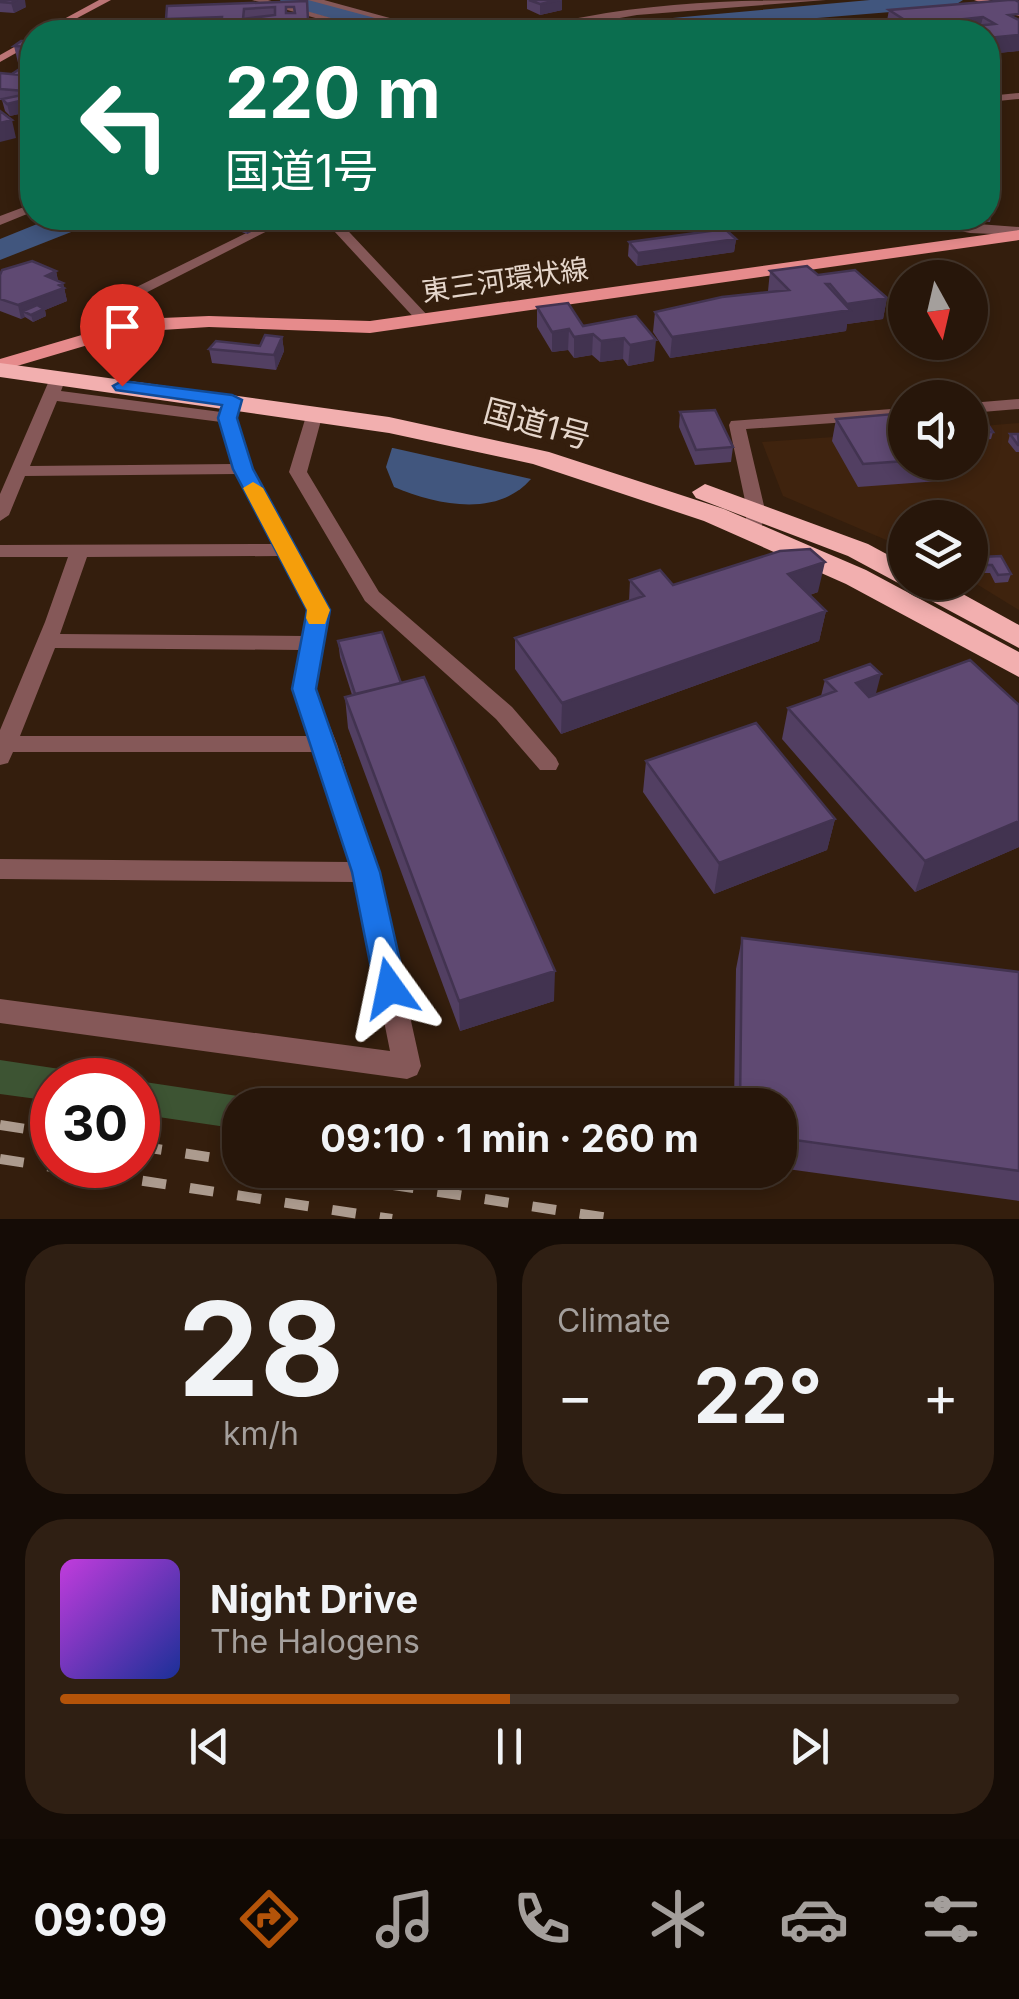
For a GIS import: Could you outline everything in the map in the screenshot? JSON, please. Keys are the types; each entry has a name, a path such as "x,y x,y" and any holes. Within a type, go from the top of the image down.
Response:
{"highway":[{"name":"国道1号","path":"0,351 355,402 498,430 617,462 754,521 1019,666"},
{"name":"国道1号","path":"0,368 54,386 230,409 314,413 540,458 714,515 754,521 858,550 888,567"},
{"path":"950,600 1019,638"}],"main road":[{"name":"東三河環状線","path":"0,368 112,333 190,322 326,329 424,320 1019,233"}],"street":[{"path":"68,20 106,0"},
{"path":"257,0 331,20"},
{"path":"312,0 390,20"},
{"path":"580,20 821,0"},
{"path":"979,0 1019,13"},
{"path":"973,14 1015,0"},
{"path":"899,20 915,19"},
{"path":"112,333 102,315 113,304 262,230"},
{"path":"339,230 424,320"},
{"path":"970,230 1019,233"},
{"path":"0,515 54,386"},
{"path":"988,407 1019,404"},
{"path":"0,1011 407,1066 366,872 326,744 304,689 318,610 243,469 230,409"},
{"path":"314,413 298,472 372,596 504,713 548,764"},
{"path":"754,521 736,425 888,413"},
{"path":"20,471 243,469"},
{"path":"0,551 286,550"},
{"path":"79,551 48,642 3,750 326,744"},
{"path":"48,642 312,643"},
{"path":"0,869 366,872"}],"shaded area":[{"path":"1019,423 1019,610 988,591 988,500 888,500 888,541 783,496 762,442 888,433 888,480 988,480 988,426"}],"green space":[{"path":"0,1060 30,1065 30,1098 0,1094"},
{"path":"160,1084 222,1094 222,1126 160,1117"}],"water":[{"path":"392,448 531,479 517,491 484,503 429,499 394,487 386,467"}],"building":[{"path":"307,1 308,20 166,19 167,6","holes":["275,7 275,15 243,19 244,9"]},
{"path":"1019,2 1019,14 1009,15 1019,20 1019,35 1000,37 1000,20 983,17 905,20 889,10"},
{"path":"0,73 20,75 20,91 0,89"},
{"path":"20,95 20,101 7,104 2,99"},
{"path":"0,111 12,120 0,123"},
{"path":"718,230 726,230 736,239 638,253 629,242"},
{"path":"32,261 56,271 46,276 63,283 59,285 64,288 18,305 0,299 2,270"},
{"path":"807,266 818,275 855,270 887,298 847,304 826,284 850,310 672,337 655,312 722,297 789,290 770,271"},
{"path":"568,303 583,326 636,316 656,340 630,345 624,338 601,341 593,334 574,337 569,329 552,332 537,307"},
{"path":"37,305 44,309 31,315 23,311"},
{"path":"265,335 282,337 274,355 209,349 216,341 260,346"},
{"path":"715,410 733,447 696,450 680,412"},
{"path":"888,414 888,462 863,464 836,419"},
{"path":"810,549 825,562 788,574 826,611 562,703 515,638 644,596 630,580 660,570 673,585 780,551"},
{"path":"1001,556 1011,574 998,575 988,565 988,557"},
{"path":"382,632 401,683 355,694 338,641"},
{"path":"970,660 1019,705 1019,821 925,861 788,708 836,691 825,680 870,664 881,674 856,683 869,697"},
{"path":"424,677 555,971 459,1001 345,697"},
{"path":"756,723 835,819 719,863 646,761"},
{"path":"742,938 1019,972 1019,1171 797,1140 797,1088 740,1088"}],"waterway":[{"path":"291,0 360,20"},
{"path":"702,20 952,0"},
{"path":"0,250 49,230"}],"railway":[{"path":"0,1125 30,1130"},
{"path":"160,1149 222,1159"},
{"path":"0,1159 392,1219"},
{"path":"413,1188 615,1219"}],"slow traffic":[{"path":"253,488 318,610 317,618"}],"route":[{"path":"122,386 232,400 228,418 243,469 318,610 304,689 326,744 366,872 390,988"}]}
